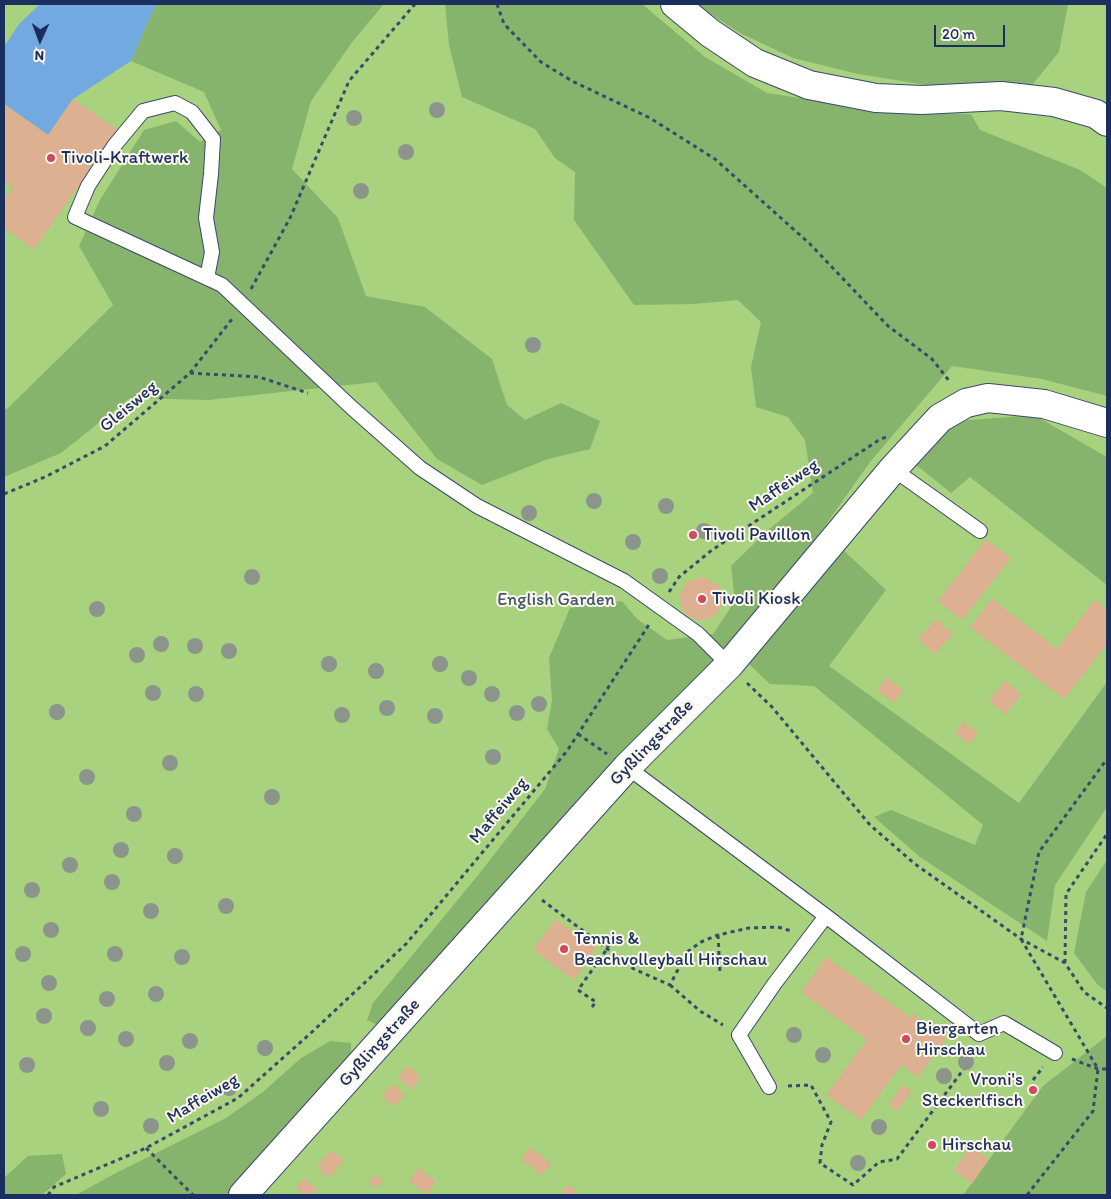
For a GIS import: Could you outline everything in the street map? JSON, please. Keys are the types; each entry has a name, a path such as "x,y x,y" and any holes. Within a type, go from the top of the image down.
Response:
{"main road":[{"path":"675,4 710,33 755,63 809,85 876,98 922,100 1001,96 1054,102 1096,114 1107,122"},
{"name":"Gyßlingstraße","path":"243,1195 627,767 729,665 893,469 940,418 966,403 988,398 1044,404 1107,423"}],"lane":[{"path":"206,278 212,252 206,218 213,139 192,112 175,103 143,111 114,146 88,186 75,217 222,286 420,468 477,506 624,581 698,634 729,665"},
{"path":"893,469 980,531"},
{"path":"627,767 826,916 979,1034 1004,1022 1055,1053"},
{"path":"769,1087 739,1035 775,983 826,916"}],"path":[{"name":"Gleisweg","path":"5,494 45,477 105,446 190,372 243,304 290,218 348,81 415,4"},
{"path":"497,4 504,24 541,62 572,81 650,118 715,159 810,244 888,326 932,360 966,403"},
{"path":"190,372 259,377 314,395"},
{"name":"Maffeiweg","path":"48,1195 54,1187 146,1148 238,1098 312,1032 399,951 567,751 679,577 712,550 879,440 888,436"},
{"path":"729,665 772,707 870,825 915,864 1021,939 1065,963 1084,992 1107,1008"},
{"path":"578,734 627,767"},
{"path":"1027,1195 1093,1111 1098,1069 1021,939 1039,852 1107,759"},
{"path":"1065,963 1066,894 1107,834"},
{"path":"521,885 634,969 670,985 700,1011 739,1035"},
{"path":"670,985 686,952 701,942 718,935 749,928 778,927 810,936"},
{"path":"592,1007 596,1002 578,990 607,949 613,932"},
{"path":"718,935 720,973"},
{"path":"769,1087 812,1085 831,1122 822,1144 820,1163 853,1185 879,1162 897,1159 972,1058 979,1034"},
{"path":"1055,1053 1098,1069 1107,1070"},
{"path":"146,1148 193,1195"}],"green space":[{"name":"English Garden","path":"4,4 1107,4 1107,1195 4,1195"},
{"path":"156,4 384,4 353,41 311,101 292,169 338,218 366,296 425,307 492,359 507,405 525,420 561,403 600,421 590,449 548,459 482,485 437,459 376,382 208,400 130,398 61,453 4,477 4,410 113,305 79,246 100,200 144,130 176,121 200,142 221,130 204,92 131,61"},
{"path":"445,4 642,4 705,57 767,93 899,113 971,114 980,130 1080,170 1107,188 1107,396 1042,379 952,366 870,462 796,567 759,612 379,1026 367,1020 373,1003 479,874 545,789 559,749 547,729 552,700 549,658 570,608 622,601 637,619 667,640 713,634 735,601 731,566 767,531 813,493 805,440 788,417 756,407 751,367 761,322 738,300 694,304 634,305 574,220 575,172 555,158 535,129 462,97 449,45"},
{"path":"695,4 1068,4 1059,52 1028,90 945,88 858,74 793,58 740,33"},
{"path":"1034,415 1107,457 1107,585 970,477 951,493 915,464 956,421"},
{"path":"841,548 886,590 829,666 1019,803 1107,682 1107,807 1055,885 1047,941 920,857 874,817 891,810 975,845 983,825 814,686 770,684 747,662"},
{"path":"1107,860 1107,992 1097,984 1074,953 1086,892"},
{"path":"1107,1036 1107,1195 963,1195 1043,1086"},
{"path":"330,1041 351,1043 351,1061 231,1187 236,1195 76,1195 226,1118 263,1092 301,1058"},
{"path":"62,1154 66,1174 42,1195 4,1195 4,1178 28,1156"}],"water":[{"path":"40,4 156,4 131,61 73,99 48,135 4,104 4,47 19,24"}],"building":[{"name":"Tivoli-Kraftwerk","path":"73,99 118,130 34,249 4,228 4,201 13,188 4,182 4,104 48,135"},
{"path":"986,539 1011,558 962,620 938,601"},
{"name":"Tivoli Kiosk","path":"703,577 720,586 723,603 715,616 699,621 684,613 679,596 687,582"},
{"path":"992,599 1057,649 1095,600 1107,609 1107,644 1064,699 970,627"},
{"path":"936,619 953,634 935,654 918,639"},
{"path":"887,677 903,690 894,703 877,690"},
{"path":"1005,681 1021,694 1006,714 989,701"},
{"path":"963,722 978,733 969,744 955,733"},
{"name":"Tennis & Beachvolleyball Hirschau","path":"555,919 596,948 574,980 533,950"},
{"name":"Biergarten Hirschau","path":"826,957 911,1018 914,1014 947,1038 918,1077 901,1065 861,1120 826,1095 867,1040 801,992"},
{"path":"408,1066 421,1077 411,1089 398,1077"},
{"path":"393,1084 405,1095 394,1107 382,1096"},
{"path":"903,1085 912,1091 897,1111 889,1104"},
{"path":"971,1146 989,1159 972,1184 954,1170"},
{"path":"530,1147 551,1164 542,1175 521,1159"},
{"path":"331,1150 344,1160 329,1178 317,1167"},
{"path":"419,1168 436,1181 426,1194 409,1181"},
{"path":"376,1174 383,1181 376,1189 369,1182"},
{"path":"304,1178 317,1189 311,1195 304,1195 296,1188"},
{"path":"568,1185 580,1195 561,1194"}],"place":[{"name":"Tivoli-Kraftwerk","path":"51,158"},
{"name":"Tivoli Pavillon","path":"693,535"},
{"name":"Tivoli Kiosk","path":"702,599"},
{"name":"Tennis & Beachvolleyball Hirschau","path":"564,949"},
{"name":"Biergarten Hirschau","path":"906,1039"},
{"name":"Vroni's Steckerlfisch","path":"1033,1090"},
{"name":"Hirschau","path":"932,1145"}]}
